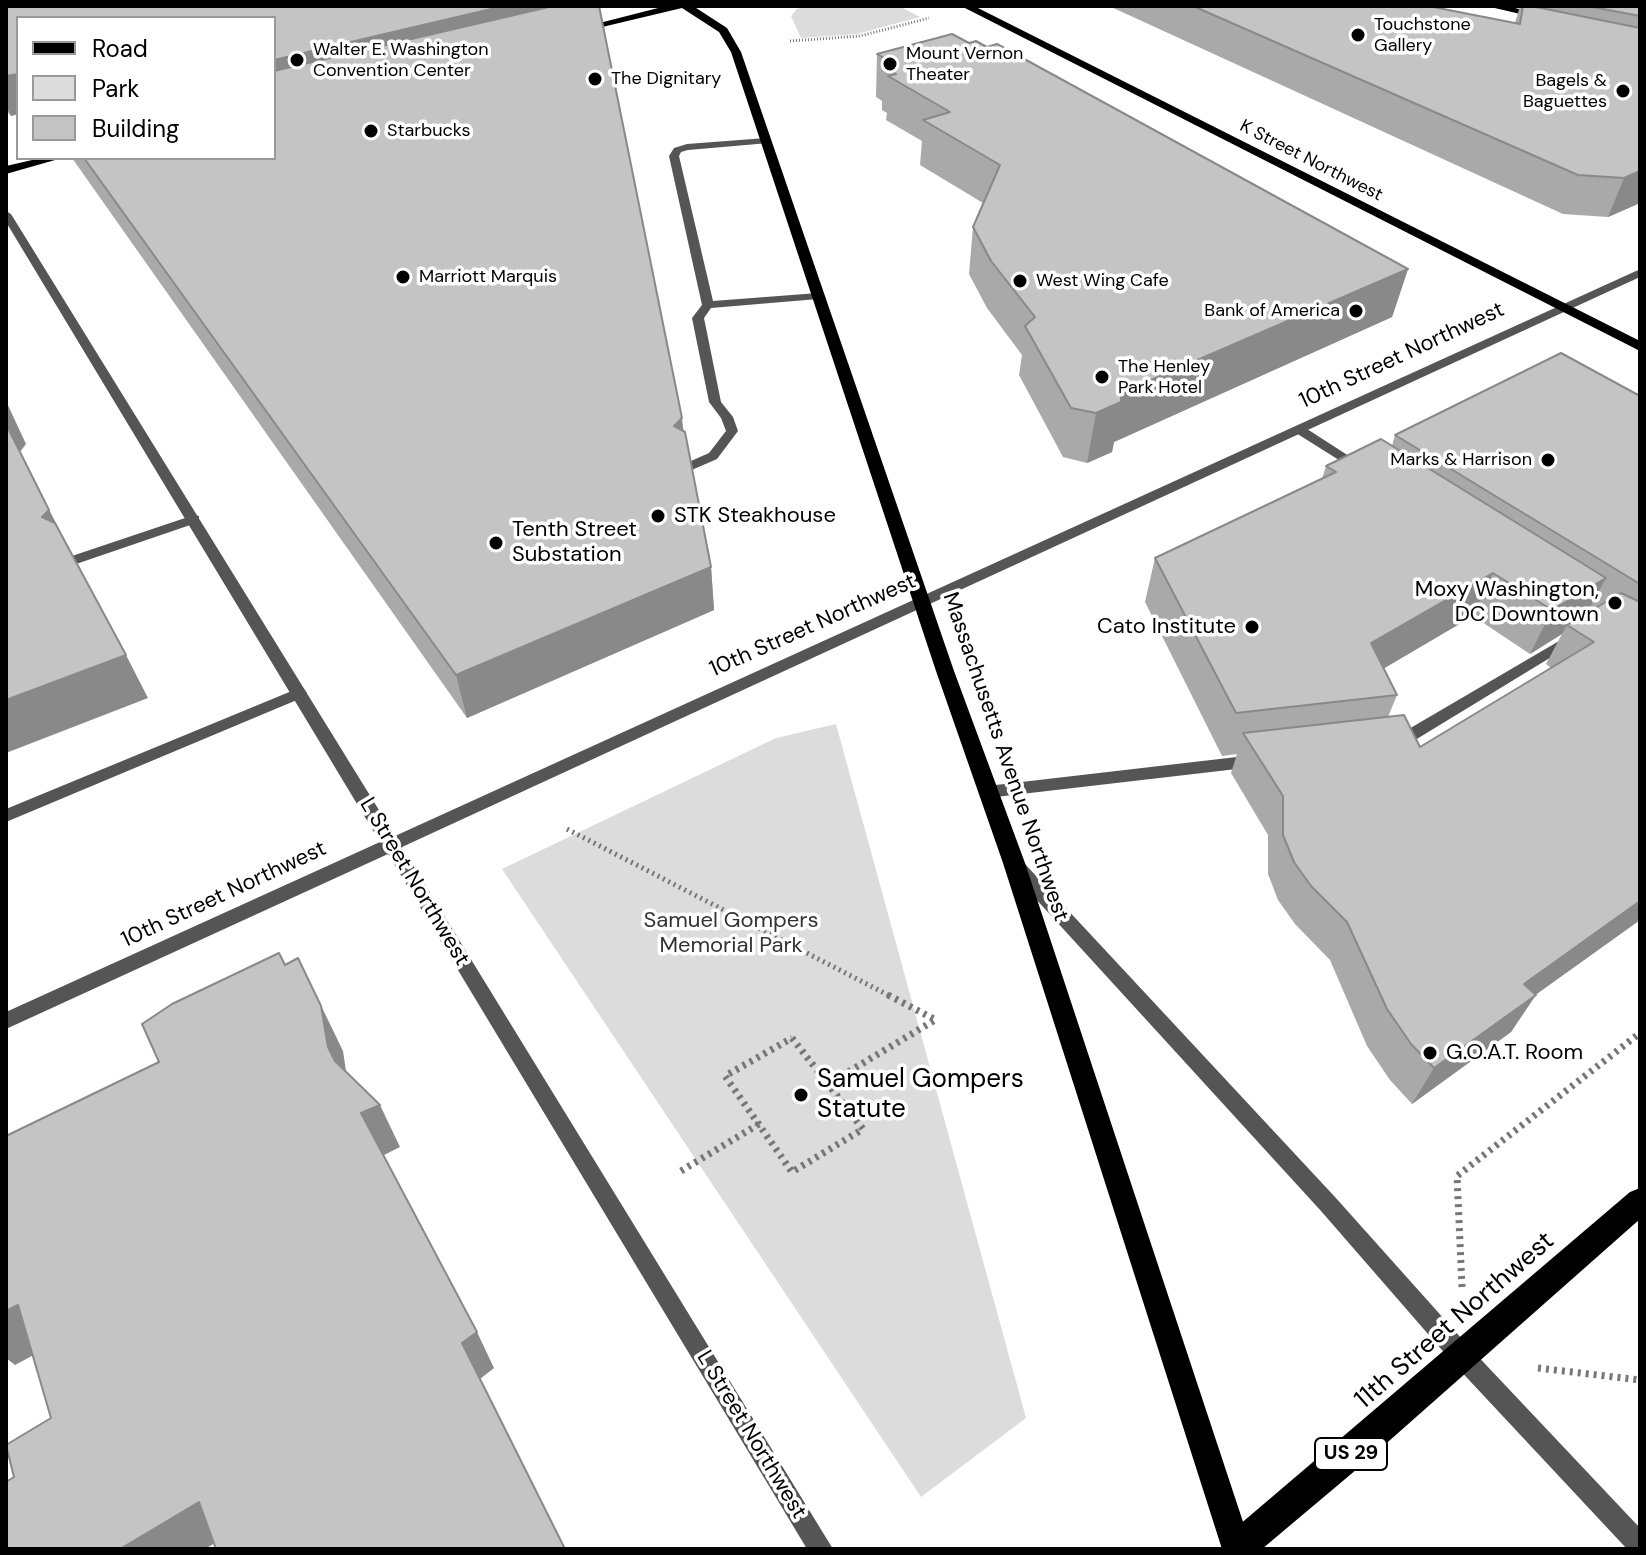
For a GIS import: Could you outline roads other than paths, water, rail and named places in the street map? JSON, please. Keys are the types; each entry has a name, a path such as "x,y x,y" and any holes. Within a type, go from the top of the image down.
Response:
{"highway":[{"name":"11th Street Northwest","path":"1237,1549 1640,1201"}],"main road":[{"path":"572,32 679,6"},
{"name":"Massachusetts Avenue Northwest","path":"686,6 723,30 732,42 922,603 1014,863 1237,1549"},
{"name":"K Street Northwest","path":"966,6 1640,347"},
{"path":"1491,6 1550,18"},
{"path":"6,170 48,160"}],"street":[{"path":"708,305 674,156 677,150 687,147 766,141"},
{"name":"L Street Northwest","path":"6,214 821,1549"},
{"name":"10th Street Northwest","path":"6,1021 1640,273"},
{"path":"687,468 713,456 732,431 727,417 715,402 698,318 708,305 818,296"},
{"path":"1300,430 1371,474"},
{"path":"74,560 194,519"},
{"path":"1383,746 1399,744 1586,630"},
{"path":"6,816 299,693"},
{"path":"987,792 1277,758"},
{"path":"1014,863 1328,1204 1463,1357 1640,1545"}],"place":[{"name":"Touchstone Gallery","path":"1358,35"},
{"name":"Walter E. Washington Convention Center","path":"297,60"},
{"name":"Mount Vernon Theater","path":"890,64"},
{"name":"The Dignitary","path":"595,79"},
{"name":"Bagels & Baguettes","path":"1623,91"},
{"name":"Starbucks","path":"371,131"},
{"name":"Marriott Marquis","path":"403,277"},
{"name":"West Wing Cafe","path":"1020,281"},
{"name":"Bank of America","path":"1356,311"},
{"name":"The Henley Park Hotel","path":"1102,377"},
{"name":"Marks & Harrison","path":"1548,460"},
{"name":"STK Steakhouse","path":"658,516"},
{"name":"Tenth Street Substation","path":"496,543"},
{"name":"Moxy Washington, DC Downtown","path":"1615,603"},
{"name":"Cato Institute","path":"1252,627"},
{"name":"G.O.A.T. Room","path":"1430,1053"},
{"name":"Samuel Gompers Statute","path":"801,1095"}],"park label":[{"name":"Samuel Gompers Memorial Park","path":"731,934"}]}
